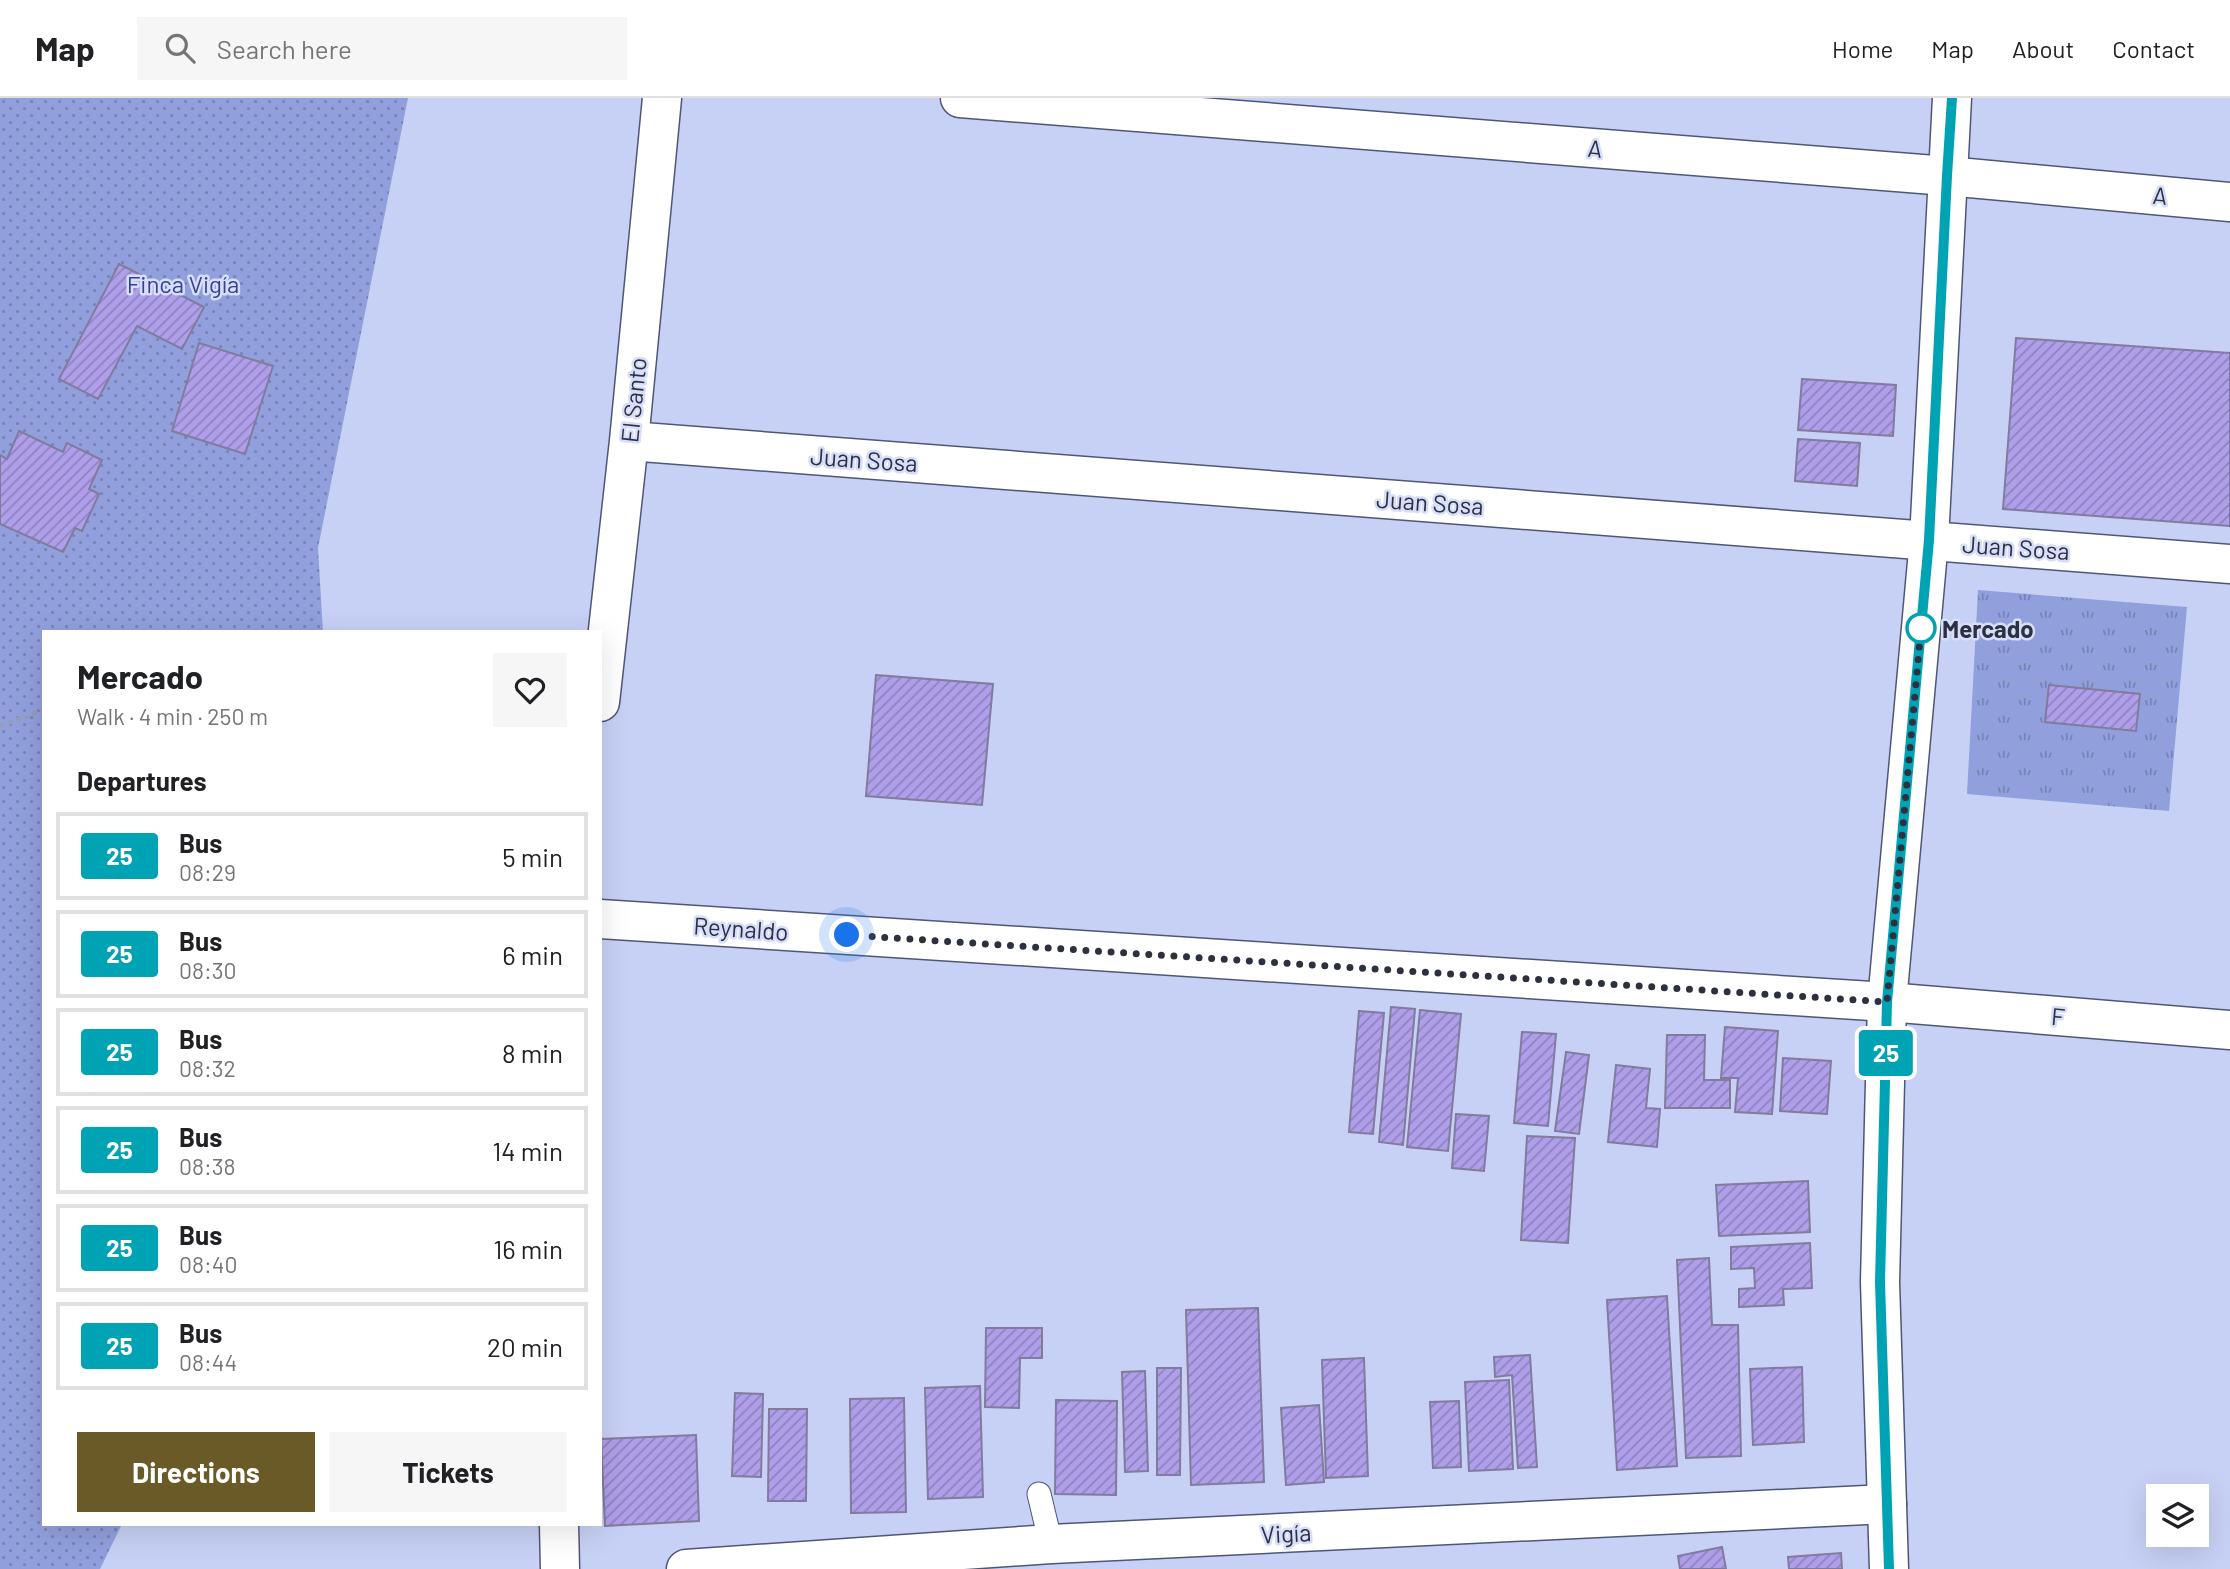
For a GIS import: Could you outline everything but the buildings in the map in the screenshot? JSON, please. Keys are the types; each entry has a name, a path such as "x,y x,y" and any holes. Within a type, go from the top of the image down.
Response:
{"street":[{"name":"El Santo","path":"602,684 629,442 662,98"},
{"name":"A","path":"960,98 1947,176 2230,202"},
{"path":"1889,1569 1880,1282 1887,1002 1929,540 1952,98"},
{"name":"Juan Sosa","path":"629,442 2230,564"},
{"name":"Reynaldo","path":"602,919 1887,1002"},
{"name":"F","path":"1887,1002 2230,1030"},
{"name":"Vigía","path":"686,1569 1051,1544 1887,1504"},
{"path":"559,1526 560,1569"}],"lane":[{"path":"1039,1494 1051,1544"}],"path":[{"path":"0,726 42,711"}],"green space":[{"name":"Finca Vigía","path":"0,98 408,98 318,548 323,630 42,630 42,1526 121,1526 100,1569 0,1569"},
{"path":"1978,590 2187,607 2169,811 1967,794"}],"bus line":[{"name":"25","path":"1889,1569 1880,1282 1887,1002 1929,540 1952,98"}],"place":[{"name":"Mercado","path":"1921,628"}],"route":[{"path":"847,935 1887,1002 1921,628"}]}
